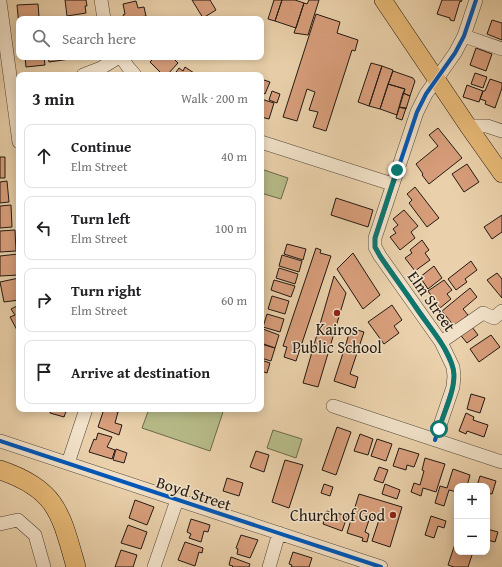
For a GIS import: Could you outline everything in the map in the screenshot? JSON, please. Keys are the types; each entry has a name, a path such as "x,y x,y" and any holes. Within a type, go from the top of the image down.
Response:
{"highway":[{"path":"0,470 15,475 28,482 49,498 56,508 65,527 76,567"},
{"path":"0,479 28,482"}],"main road":[{"path":"383,0 502,174"}],"street":[{"path":"101,0 104,16"},
{"name":"Elm Street","path":"435,440 453,387 453,367 440,342 380,256 375,247 375,238 417,112 426,94 455,53 464,36 476,0"},
{"path":"0,2 10,89 16,124"},
{"path":"464,36 502,49"},
{"path":"90,72 115,60"},
{"path":"122,60 132,72"},
{"path":"468,126 487,126 502,131"},
{"path":"264,143 392,184"},
{"path":"440,342 483,313 494,318 502,311"},
{"path":"333,406 502,462"},
{"path":"68,463 85,412"},
{"name":"Boyd Street","path":"0,441 381,567"},
{"path":"154,567 177,500"},
{"path":"0,524 18,520 35,535 44,567"},
{"path":"268,567 279,533"}],"green space":[{"path":"264,170 288,178 281,199 264,194"},
{"path":"148,412 223,412 210,451 142,428"},
{"path":"273,430 302,439 296,458 267,448"}],"building":[{"path":"65,0 86,0 86,13 67,16"},
{"path":"192,0 210,0 216,10 206,16 202,16"},
{"path":"274,0 282,0 275,21 268,19"},
{"path":"282,0 295,0 304,3 296,28 275,21"},
{"path":"309,0 319,0 308,35 294,33 304,3 307,4"},
{"path":"442,0 462,0 461,2 460,1 454,21 450,20 450,18 437,14"},
{"path":"136,1 138,8 144,7 146,16 124,16 125,14 123,4"},
{"path":"38,4 39,16 18,16 17,5"},
{"path":"316,14 340,22 337,33 358,40 355,51 352,50 326,131 313,127 318,112 309,110 315,92 307,89 297,121 283,117"},
{"path":"492,20 502,23 502,40 487,34"},
{"path":"476,48 492,54 486,71 470,65"},
{"path":"25,60 44,60 45,65 26,67"},
{"path":"49,60 63,60 49,62"},
{"path":"152,60 175,60 178,63 170,72 160,72 150,62"},
{"path":"371,63 382,66 369,106 358,102"},
{"path":"382,66 393,70 380,109 369,106"},
{"path":"185,67 192,72 176,72 179,68 183,71"},
{"path":"393,71 413,78 415,81 410,96 403,93 405,89 388,84"},
{"path":"475,73 487,77 483,88 471,84"},
{"path":"490,79 502,83 502,88 495,108 485,104 486,101 480,99"},
{"path":"264,80 270,82 264,94"},
{"path":"388,84 405,89 397,115 380,109"},
{"path":"467,85 483,91 479,102 463,97"},
{"path":"272,91 280,94 277,103 269,100"},
{"path":"403,93 410,96 406,109 399,107"},
{"path":"264,100 274,103 269,119 264,118"},
{"path":"399,107 406,108 402,120 396,118"},
{"path":"438,128 462,158 429,184 416,164 438,146 429,135"},
{"path":"0,157 5,157 5,178 0,178"},
{"path":"467,164 479,182 464,192 452,174"},
{"path":"7,181 9,202 0,203 0,182"},
{"path":"415,187 439,218 427,227 409,203 412,200 407,194"},
{"path":"336,198 373,210 368,227 331,215"},
{"path":"11,205 12,227 0,228 0,206"},
{"path":"404,210 418,226 411,232 415,238 400,250 390,237 396,233 393,229 398,225 393,219"},
{"path":"502,215 502,232 492,239 484,227"},
{"path":"15,230 16,251 0,252 0,231"},
{"path":"422,240 429,250 425,253 430,260 415,271 405,258 412,253 410,250"},
{"path":"287,244 306,249 303,260 284,254"},
{"path":"316,248 321,250 320,253 331,256 296,361 284,357 287,347 283,346"},
{"path":"353,253 380,295 363,309 337,269"},
{"path":"16,254 16,275 0,276 0,256"},
{"path":"282,255 302,261 299,272 279,266"},
{"path":"471,261 477,270 465,279 467,282 456,290 448,279"},
{"path":"434,266 442,278 428,289 420,277"},
{"path":"279,268 298,274 295,284 276,278"},
{"path":"497,273 502,279 502,298 487,280"},
{"path":"334,276 346,293 318,387 303,383"},
{"path":"16,279 16,300 4,302 0,282"},
{"path":"274,280 295,286 291,297 271,290"},
{"path":"444,280 452,290 447,294 451,299 440,308 428,291"},
{"path":"470,288 477,297 463,309 468,315 454,326 442,311"},
{"path":"272,296 289,301 285,314 268,309"},
{"path":"392,305 402,320 394,326 399,333 384,344 368,322"},
{"path":"16,306 16,328 10,317 15,315 11,309"},
{"path":"267,314 284,319 280,332 264,327"},
{"path":"469,323 478,335 467,343 458,332"},
{"path":"351,328 364,332 350,374 358,377 355,388 334,381"},
{"path":"264,329 279,335 275,348 264,344"},
{"path":"491,335 500,347 479,362 470,349"},
{"path":"264,345 275,348 271,361 264,359"},
{"path":"264,361 270,363 267,373 264,372"},
{"path":"471,394 485,398 480,413 467,409"},
{"path":"50,412 66,412 64,417"},
{"path":"103,412 118,412 115,423 122,425 119,435 98,427"},
{"path":"466,413 474,417 473,420 488,425 484,437 467,431 466,434 459,431"},
{"path":"337,427 351,432 336,475 322,470"},
{"path":"98,433 112,437 107,447 115,450 112,459 89,452"},
{"path":"360,434 373,439 368,455 354,451"},
{"path":"377,439 392,444 386,461 371,456"},
{"path":"399,448 419,454 414,467 407,465 406,470 393,466"},
{"path":"116,449 127,453 124,463 113,460"},
{"path":"256,451 269,455 264,472 250,467"},
{"path":"425,458 445,464 436,492 423,488 421,496 411,492 414,483 420,485 424,471 422,470"},
{"path":"285,460 303,465 289,508 272,502"},
{"path":"379,467 388,470 383,483 374,480"},
{"path":"453,469 470,475 468,483 454,483 454,491 449,490 444,506 435,503 440,486 447,488"},
{"path":"480,476 496,481 492,494 490,494 490,483 478,483"},
{"path":"227,478 243,483 239,496 223,491"},
{"path":"324,484 333,487 330,496 321,493"},
{"path":"385,484 400,490 397,499 382,494"},
{"path":"359,494 402,507 390,547 372,541 379,520 370,517 365,532 369,534 367,542 362,541 363,538 347,533"},
{"path":"135,500 154,507 147,525 129,518"},
{"path":"327,511 338,513 347,517 342,531 323,524"},
{"path":"431,516 446,521 444,528 438,526 434,538 425,535"},
{"path":"191,519 210,525 208,532 204,531 201,542 189,538 191,534 187,532"},
{"path":"128,525 147,532 141,549 121,543"},
{"path":"490,530 498,532 495,542 490,541"},
{"path":"241,535 258,540 250,558 237,554 238,549 236,548"},
{"path":"185,542 203,548 202,553 199,552 195,566 178,560"},
{"path":"454,547 454,555 472,555 468,567 454,567 448,565"},
{"path":"121,550 137,555 133,567 115,567"},
{"path":"293,552 312,558 309,567 291,567 292,565 289,564"},
{"path":"231,557 250,564 249,567 232,567 233,566 229,565"}],"cycle path":[{"path":"435,440 453,387 453,367 441,342 380,256 375,247 375,238 417,112 426,94 455,53 464,36 476,0"},
{"path":"0,441 381,567"}],"place":[{"name":"Kairos Public School","path":"337,313"},
{"name":"Church of God","path":"393,515"}],"route":[{"path":"397,170 375,238 375,247 440,342 453,367 453,387 439,429"}]}
